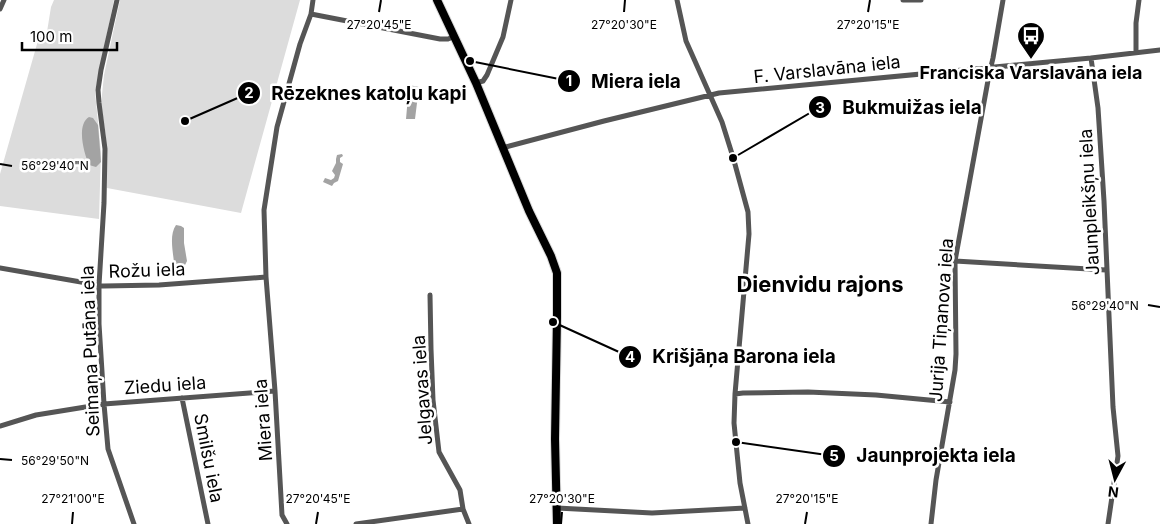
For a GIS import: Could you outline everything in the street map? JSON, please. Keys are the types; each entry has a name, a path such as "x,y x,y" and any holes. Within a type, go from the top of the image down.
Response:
{"main road":[{"path":"437,0 476,83 558,278 555,439 557,524"}],"street":[{"path":"0,9 4,0"},
{"name":"Seimaņa Putāna iela","path":"116,0 98,90 105,149 99,285 108,450 134,524"},
{"name":"Miera iela","path":"287,524 282,515 266,277 264,210 277,127 300,44 311,14 313,0"},
{"path":"476,83 483,81 487,75 502,37 511,0"},
{"path":"677,0 686,40 722,122 748,212 749,234 734,423 740,483 748,524"},
{"path":"903,0 921,0"},
{"name":"Jurija Tiņanova iela","path":"931,524 936,480 955,370 955,261 994,58 1003,0"},
{"path":"1136,52 1136,23 1139,0"},
{"path":"311,14 440,39 453,37"},
{"name":"F. Varslavāna iela","path":"502,148 710,95 1160,50"},
{"name":"Jaunpleikšņu iela","path":"1091,58 1098,108 1113,407 1118,456 1108,524"},
{"path":"955,261 1106,270"},
{"name":"Rožu iela","path":"0,268 99,285 159,285 266,277"},
{"name":"Jelgavas iela","path":"430,295 433,400 440,452 460,490 462,509 469,524"},
{"name":"Ziedu iela","path":"0,426 36,415 104,404 275,391"},
{"path":"735,394 808,392 876,395 950,402"},
{"name":"Smilšu iela","path":"182,398 208,524"},
{"path":"557,508 652,512 745,508"},
{"path":"356,524 462,509"}],"shaded area":[{"path":"54,0 114,0 95,92 101,152 99,219 0,206 0,174 39,37 46,38"},
{"path":"120,0 300,0 241,213 107,188 106,137 101,104 104,75"},
{"path":"409,85 419,87 415,119 406,119"},
{"path":"89,117 93,118 98,125 101,162 96,167 89,165 82,140 83,126"},
{"path":"342,154 340,162 343,164 338,181 332,186 323,182 325,178 331,180 334,178 335,175 332,171 337,155"},
{"path":"176,225 184,228 187,261 184,267 179,267 174,263 172,238"}],"place":[{"name":"Franciska Varslavāna iela","path":"1031,60"},
{"name":"Miera iela","path":"470,61"},
{"name":"Rēzeknes katoļu kapi","path":"185,121"},
{"name":"Bukmuižas iela","path":"733,158"},
{"name":"Krišjāņa Barona iela","path":"553,322"},
{"name":"Jaunprojekta iela","path":"736,442"}],"district":[{"name":"Dienvidu rajons","path":"820,284"}]}
